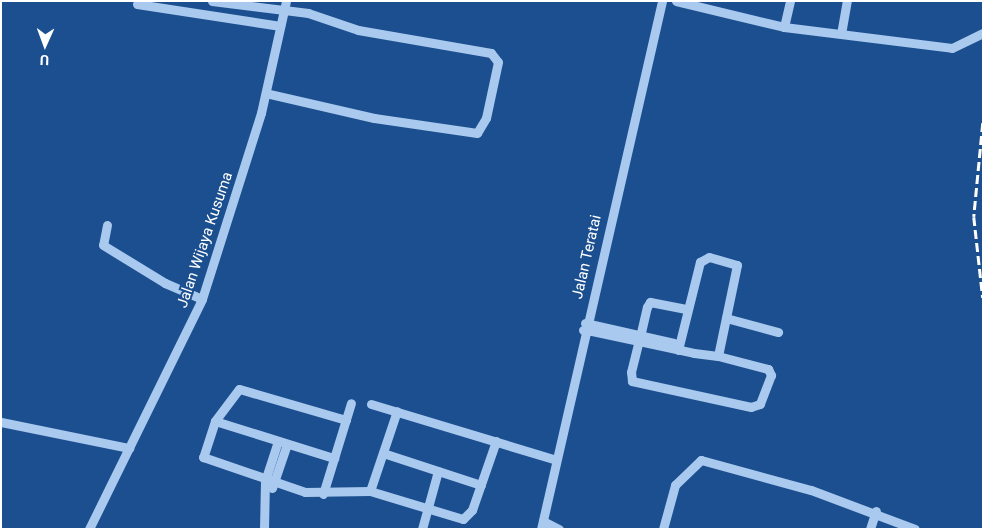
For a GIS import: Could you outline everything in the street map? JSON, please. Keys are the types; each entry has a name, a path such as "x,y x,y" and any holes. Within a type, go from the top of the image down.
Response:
{"street":[{"path":"212,1 284,12 491,53 498,66 486,118 477,133 374,118 266,93"},
{"name":"Jalan Wijaya Kusuma","path":"89,529 202,298 266,93 286,1"},
{"name":"Jalan Teratai","path":"542,525 584,326 662,1"},
{"path":"676,1 784,27 952,48 983,33"},
{"path":"784,27 790,1"},
{"path":"841,34 847,1"},
{"path":"136,4 280,26"},
{"path":"107,225 103,245 165,283 202,298"},
{"path":"679,347 687,309 703,258 730,261 736,270 718,356"},
{"path":"584,326 640,338 702,353 718,356 768,369 770,375 760,404 751,407 632,381 640,338 650,302 687,309"},
{"path":"726,318 778,332"},
{"path":"346,420 239,389 215,421 203,457 276,484 323,494 351,488 370,491 425,509 466,518 481,485 496,441"},
{"path":"323,494 352,403"},
{"path":"371,404 556,460"},
{"path":"370,491 396,411"},
{"path":"215,421 334,458"},
{"path":"1,422 129,448"},
{"path":"264,529 268,492 265,481 278,441"},
{"path":"268,492 276,484 287,444"},
{"path":"383,453 481,485"},
{"path":"663,529 675,485 690,466 701,460 876,511 915,529"},
{"path":"422,529 425,509 438,471"},
{"path":"870,529 876,511"},
{"path":"542,525 559,529"}],"railway":[{"path":"983,123 974,217 983,298"}]}
